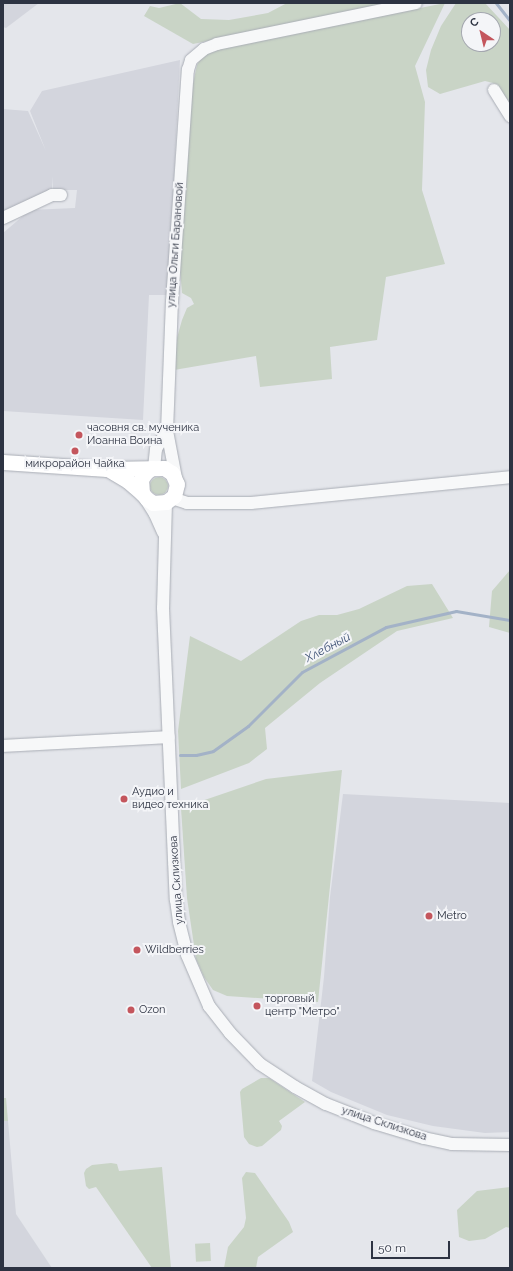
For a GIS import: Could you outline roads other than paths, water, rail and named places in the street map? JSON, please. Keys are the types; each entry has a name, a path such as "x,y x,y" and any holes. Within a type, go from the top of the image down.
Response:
{"main road":[{"path":"3,462 107,469 167,469 176,478 177,490 169,500 156,504 128,481 107,469"},
{"path":"144,495 142,479 146,472 153,468"}],"street":[{"name":"улица Ольги Барановой","path":"176,478 167,431 172,295 188,70 191,60 204,49 217,44 416,3"},
{"path":"494,90 510,116"},
{"path":"3,218 52,195 61,195"},
{"name":"улица Ольги Барановой","path":"153,468 156,449 167,431"},
{"path":"169,500 187,502 251,503 510,477"},
{"path":"144,495 158,520 165,539"},
{"name":"улица Склизкова","path":"169,500 165,539 163,608 176,894 180,928 187,955 199,986 214,1014 245,1049 268,1070 310,1096 358,1118 407,1134 452,1144 510,1145"},
{"path":"3,746 169,738"}],"waterway":[{"path":"496,3 510,21"},
{"name":"Хлебный","path":"180,755 196,755 213,751 248,726 302,672 386,627 456,611 510,620"}],"place":[{"name":"часовня св. мученика Иоанна Воина","path":"79,435"},
{"name":"микрорайон Чайка","path":"75,451"},
{"name":"Аудио и видео техника","path":"124,799"},
{"name":"Metro","path":"429,916"},
{"name":"Wildberries","path":"137,950"},
{"name":"торговый центр \"Метро\"","path":"257,1006"},
{"name":"Ozon","path":"131,1010"}]}
